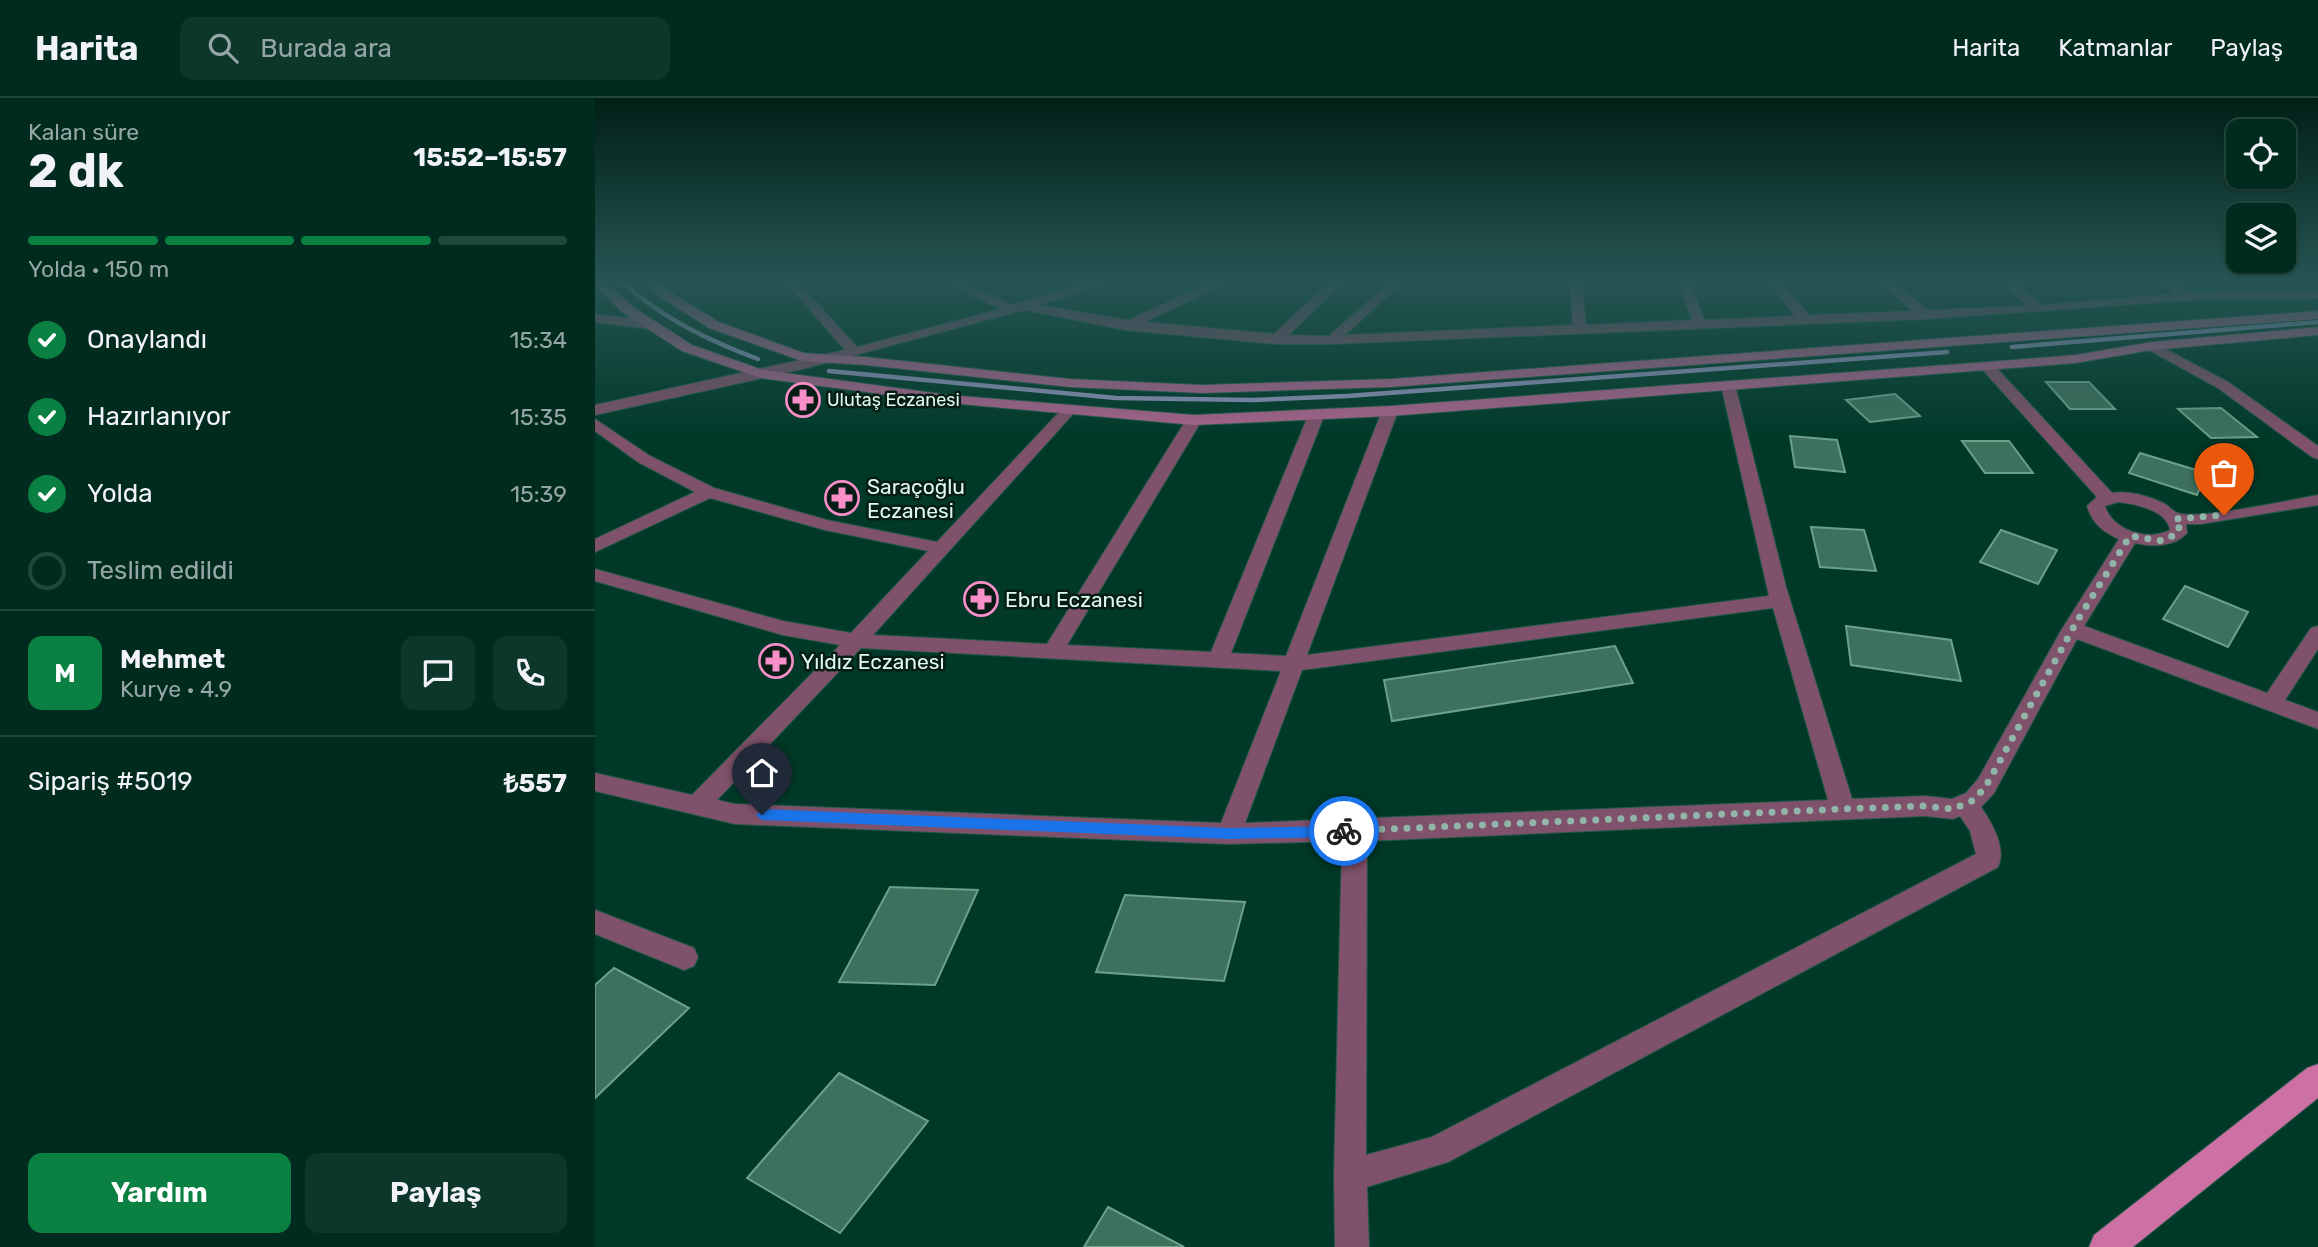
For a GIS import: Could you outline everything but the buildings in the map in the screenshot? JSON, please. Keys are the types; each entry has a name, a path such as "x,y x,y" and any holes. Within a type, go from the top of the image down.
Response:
{"main road":[{"path":"664,334 687,348 761,374 949,399 1194,420 1390,411 1987,366 2075,359 2152,346 2289,334"},
{"path":"734,334 801,357 1119,386 1278,388 1390,383 2064,334"},
{"path":"2106,1247 2318,1079"}],"street":[{"path":"838,334 854,352"},
{"path":"595,410 829,359 923,334"},
{"path":"1207,334 1276,340 1332,341 1485,334"},
{"path":"1276,340 1283,334"},
{"path":"1332,341 1340,334"},
{"path":"2152,346 2223,385 2318,454"},
{"path":"1987,366 2107,498"},
{"path":"1728,385 1779,601 1843,809"},
{"path":"696,806 856,641 1068,411"},
{"path":"1229,834 1390,411"},
{"path":"1217,662 1316,416"},
{"path":"1052,652 1194,420"},
{"path":"595,425 644,460 708,492 825,525 941,548"},
{"path":"595,546 708,492"},
{"path":"2107,498 2144,501 2168,512 2175,519 2179,527 2173,538 2150,541 2109,527 2096,512 2096,506 2107,498"},
{"path":"2175,519 2201,519 2318,500"},
{"path":"595,782 735,814 1229,834 1925,806 1953,809 1974,800 1986,786 2072,629 2130,536"},
{"path":"595,575 783,628 856,641 1294,664 1779,601"},
{"path":"2072,629 2318,721"},
{"path":"2271,704 2318,633"},
{"path":"1350,1176 1437,1151 1989,859 1987,836 1980,823 1963,804"},
{"path":"1352,1247 1350,1176 1355,831"},
{"path":"595,922 684,957"}],"waterway":[{"path":"700,334 758,359"},
{"path":"2012,347 2176,334"},
{"path":"829,371 1116,398 1253,400 1347,396 1947,352"}],"way so far":[{"path":"1344,831 1925,806 1953,809 1974,800 1986,786 2077,621 2130,536 2163,541 2178,533 2179,527 2175,519 2201,519 2224,515"}],"place":[{"name":"Ulutaş Eczanesi","path":"803,400"},
{"name":"Saraçoğlu Eczanesi","path":"842,498"},
{"name":"Ebru Eczanesi","path":"981,599"},
{"name":"Yıldız Eczanesi","path":"776,661"}],"route":[{"path":"762,815 1229,834 1344,831"}]}
